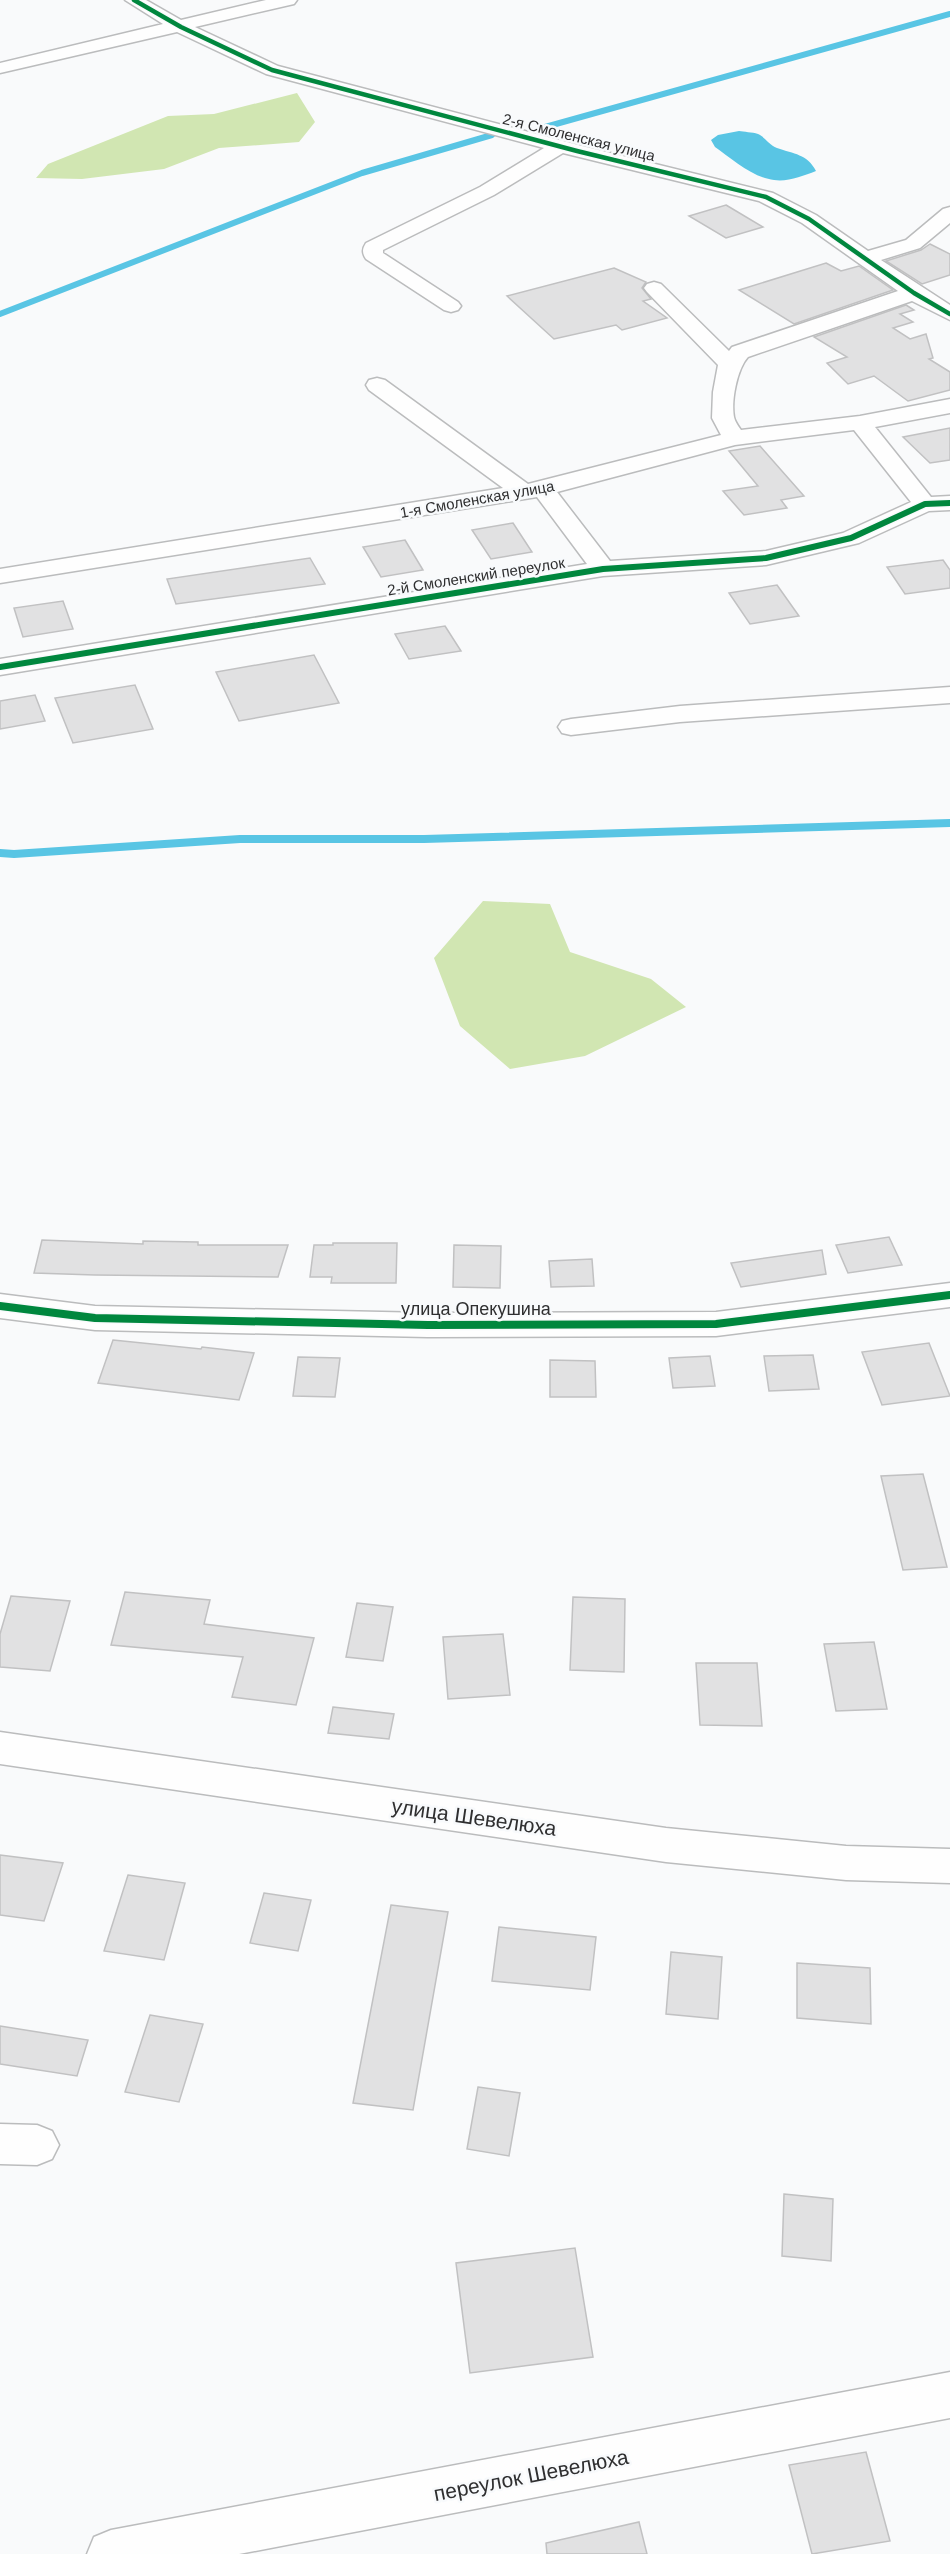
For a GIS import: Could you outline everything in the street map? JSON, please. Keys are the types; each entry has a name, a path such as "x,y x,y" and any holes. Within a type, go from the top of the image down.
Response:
{"street":[{"path":"139,3 165,0"},
{"path":"0,68 288,0"},
{"name":"2-я Смоленская улица","path":"139,3 181,27 272,70 559,147 766,197 809,219 914,293 950,314"},
{"path":"451,306 373,255 373,247 487,191 559,147"},
{"path":"864,258 913,244 950,213"},
{"path":"654,288 729,364"},
{"path":"734,438 723,418 729,364 740,352 914,293"},
{"path":"376,385 533,490 603,569"},
{"name":"1-я Смоленская улица","path":"0,576 533,490 734,438 860,423 950,406"},
{"path":"860,423 925,504"},
{"name":"2-й Смоленский переулок","path":"0,668 603,569 766,558 851,538 925,504 950,502"},
{"path":"571,727 680,714 950,696"},
{"name":"улица Опекушина","path":"0,1306 95,1318 131,1319 428,1325 705,1324 950,1295"},
{"name":"улица Шевелюха","path":"0,1748 666,1845 846,1863 950,1866"},
{"name":"переулок Шевелюха","path":"111,2554 950,2395"}],"green space":[{"path":"297,93 315,122 299,142 219,148 164,169 82,179 36,178 48,164 168,116 214,114"},
{"path":"483,901 550,904 570,952 651,979 686,1007 585,1056 510,1069 460,1026 434,958"}],"water":[{"path":"739,131 758,134 774,147 800,155 816,171 785,180 766,178 750,172 715,147 711,140 718,135"}],"building":[{"path":"726,205 763,227 726,238 689,216"},
{"path":"930,244 950,254 950,275 922,284 886,261 921,250"},
{"path":"826,263 841,271 859,266 893,290 794,324 739,290"},
{"path":"614,268 646,282 642,288 651,299 643,301 667,318 622,330 616,325 554,339 507,296"},
{"path":"906,305 914,310 900,314 913,322 893,328 910,339 926,334 933,358 929,359 950,372 950,390 908,401 874,376 848,384 827,363 847,357 814,337"},
{"path":"950,428 950,460 930,463 903,437"},
{"path":"760,446 804,496 781,500 787,508 744,515 723,491 758,486 729,451"},
{"path":"513,523 532,552 491,559 472,530"},
{"path":"405,540 423,570 381,577 363,547"},
{"path":"310,558 325,584 176,604 167,579"},
{"path":"943,560 950,570 950,588 905,594 887,567"},
{"path":"777,585 799,616 750,624 729,593"},
{"path":"63,601 73,629 23,637 14,608"},
{"path":"445,626 461,651 409,659 395,634"},
{"path":"314,655 339,703 239,721 216,672"},
{"path":"135,685 153,729 73,743 55,698"},
{"path":"35,695 45,721 0,729 0,701"},
{"path":"889,1237 902,1265 848,1273 836,1245"},
{"path":"42,1240 143,1244 143,1241 198,1242 198,1245 288,1245 278,1277 34,1273"},
{"path":"333,1243 397,1243 396,1283 331,1283 332,1277 310,1277 314,1245 333,1245"},
{"path":"454,1245 501,1246 500,1288 453,1287"},
{"path":"822,1250 826,1274 741,1287 731,1263"},
{"path":"592,1259 594,1286 551,1287 549,1261"},
{"path":"113,1340 254,1353 239,1400 98,1383"},
{"path":"929,1343 950,1396 882,1405 862,1352"},
{"path":"813,1355 819,1389 769,1391 764,1356"},
{"path":"710,1356 715,1386 673,1388 669,1358"},
{"path":"298,1357 340,1358 335,1397 293,1396"},
{"path":"550,1360 595,1361 596,1397 550,1397"},
{"path":"923,1474 947,1567 903,1570 881,1476"},
{"path":"125,1592 210,1600 204,1624 314,1638 296,1705 232,1697 243,1657 111,1645"},
{"path":"11,1596 70,1601 50,1671 0,1667 0,1634"},
{"path":"573,1597 625,1599 624,1672 570,1670"},
{"path":"357,1603 393,1607 383,1661 346,1657"},
{"path":"503,1634 510,1695 448,1699 443,1637"},
{"path":"874,1642 887,1709 836,1711 824,1644"},
{"path":"696,1663 757,1663 762,1726 700,1725"},
{"path":"333,1707 394,1714 389,1739 328,1733"},
{"path":"0,1855 63,1863 44,1921 0,1915"},
{"path":"128,1875 185,1883 164,1960 104,1951"},
{"path":"264,1893 311,1900 298,1951 250,1943"},
{"path":"391,1905 448,1912 413,2110 353,2103"},
{"path":"499,1927 596,1937 590,1990 492,1981"},
{"path":"671,1952 722,1957 718,2019 666,2014"},
{"path":"797,1963 870,1968 871,2024 797,2018"},
{"path":"150,2015 203,2024 179,2102 125,2092"},
{"path":"0,2026 88,2040 77,2076 0,2064"},
{"path":"478,2087 520,2093 509,2156 467,2149"},
{"path":"784,2194 833,2199 831,2261 782,2256"},
{"path":"575,2248 593,2357 470,2373 456,2263"},
{"path":"866,2452 890,2541 812,2554 789,2465"},
{"path":"639,2522 647,2554 547,2554 546,2543"}],"waterway":[{"path":"538,129 950,14"},
{"path":"0,314 362,173 492,135"},
{"path":"0,853 14,854 240,839 424,839 950,823"}],"cycle path":[{"path":"134,0 181,27 272,70 577,151 766,197 809,219 914,293 950,314"},
{"path":"0,667 603,569 766,558 851,538 925,504 950,503"},
{"path":"0,1306 95,1318 428,1325 716,1324 950,1295"}]}
